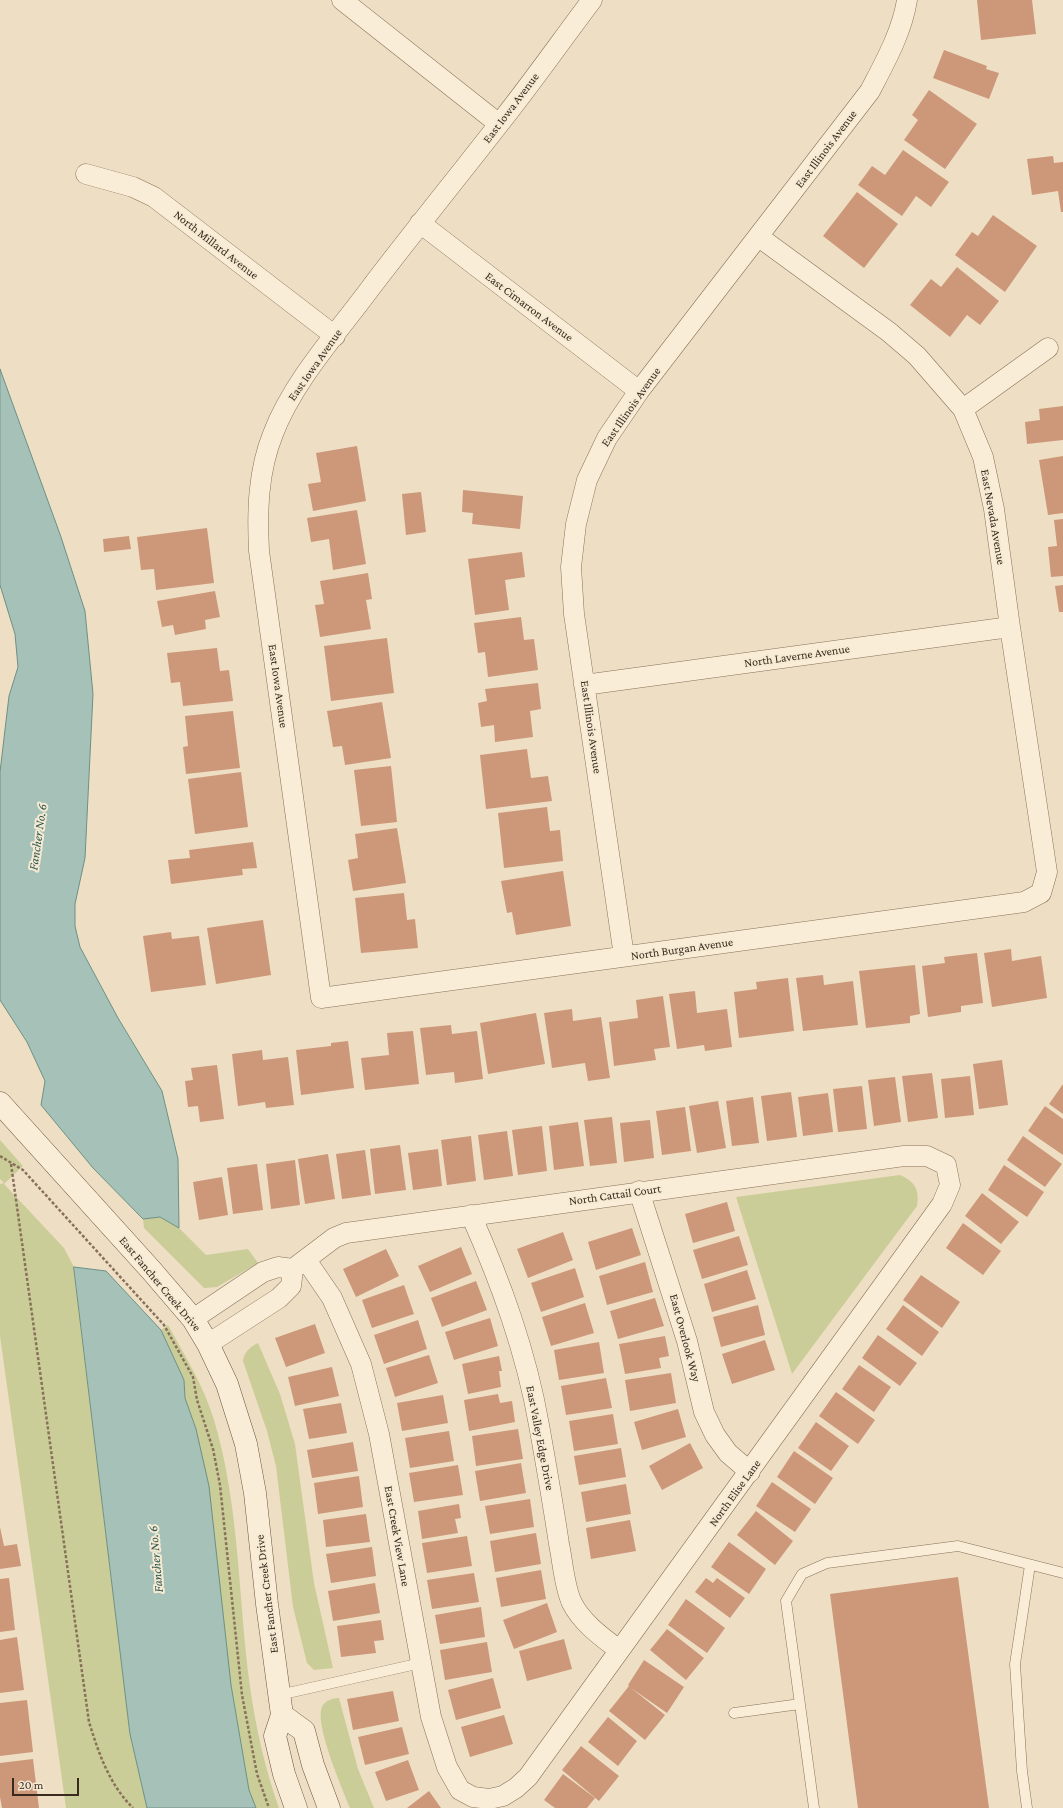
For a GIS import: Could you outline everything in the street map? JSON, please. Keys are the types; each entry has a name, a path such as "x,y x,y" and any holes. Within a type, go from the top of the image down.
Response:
{"street":[{"path":"342,0 499,124"},
{"name":"East Iowa Avenue","path":"320,998 259,551 258,519 260,480 272,434 292,394 592,0"},
{"name":"East Illinois Avenue","path":"624,956 574,614 570,567 576,524 587,480 606,438 639,391 870,91 889,55 905,12 907,0"},
{"name":"North Millard Avenue","path":"86,174 133,188 154,197 335,336"},
{"name":"East Cimarron Avenue","path":"420,224 639,391"},
{"name":"East Nevada Avenue","path":"759,237 906,347 942,382 963,409 983,457 994,509 1047,872 1041,893"},
{"path":"963,409 1048,348"},
{"name":"North Laverne Avenue","path":"584,684 1010,626"},
{"name":"North Burgan Avenue","path":"320,998 1024,902 1041,893"},
{"name":"East Fancher Creek Drive","path":"0,1103 151,1270 193,1319 208,1344 227,1384 246,1444 256,1493 267,1604 281,1705"},
{"name":"North Cattail Court","path":"300,1265 334,1238 346,1233 639,1191 904,1156 927,1156 946,1165"},
{"name":"North Elise Lane","path":"489,1799 502,1796 516,1788 528,1777 750,1472 942,1204 950,1185 946,1165"},
{"name":"East Overlook Way","path":"639,1191 687,1341 704,1412 715,1435 728,1453 750,1472"},
{"name":"East Valley Edge Drive","path":"471,1215 496,1273 515,1328 529,1377 565,1578 572,1603 589,1626 619,1650"},
{"path":"193,1319 264,1272 278,1268 300,1265"},
{"path":"208,1344 279,1298 291,1286 300,1265"},
{"name":"East Creek View Lane","path":"300,1265 332,1298 361,1364 379,1434 431,1717 447,1767 460,1790 473,1797 489,1799"},
{"path":"281,1705 275,1736 284,1774 296,1808"},
{"path":"281,1705 304,1731 313,1765 329,1808"}],"lane":[{"path":"814,1808 786,1601 802,1574 827,1563 958,1546 1063,1573"},
{"path":"1026,1808 1015,1664 1030,1565"},
{"path":"281,1705 421,1663"},
{"path":"734,1713 800,1704"}],"path":[{"path":"0,1156 23,1170 164,1324 192,1377 197,1400 213,1449 220,1485 242,1695 257,1774 269,1808"},
{"path":"11,1164 90,1722 99,1755 111,1780 133,1808"}],"green space":[{"path":"0,1140 23,1166 4,1184 64,1248 74,1267 130,1734 147,1808 66,1808 0,1336 0,1184 4,1183 0,1179"},
{"path":"900,1175 905,1177 915,1186 918,1195 917,1206 792,1374 736,1197"},
{"path":"160,1217 179,1228 206,1255 248,1249 258,1263 217,1287 204,1288 144,1228 143,1219"},
{"path":"168,1325 194,1371 205,1395 210,1407 223,1453 234,1519 246,1654 252,1702 265,1763 279,1808 256,1808 249,1790 231,1685 196,1429 185,1398 184,1380 161,1330"},
{"path":"258,1343 280,1394 295,1444 314,1583 333,1668 314,1670 307,1663 293,1607 276,1466 267,1431 243,1361 248,1350"},
{"path":"339,1698 358,1769 374,1808 350,1808 335,1771 325,1739 321,1713 323,1705 326,1702"}],"water":[{"name":"Fancher No. 6","path":"0,369 61,537 85,611 93,694 85,858 75,904 75,926 80,947 118,1018 162,1091 178,1159 179,1228 160,1217 143,1219 93,1168 41,1105 45,1081 27,1042 0,1000 0,772 9,696 18,667 15,634 0,585"},
{"name":"Fancher No. 6","path":"74,1267 106,1271 161,1330 184,1380 185,1398 196,1429 209,1486 231,1685 249,1790 256,1808 147,1808 130,1734"}],"building":[{"path":"977,0 1032,0 1036,34 981,40"},
{"path":"944,50 987,66 986,69 999,73 989,99 933,78"},
{"path":"929,90 977,124 945,169 904,140 918,120 912,115"},
{"path":"903,150 949,182 931,207 916,196 902,216 858,185 872,166 885,175"},
{"path":"1053,156 1054,163 1063,162 1063,212 1061,212 1058,191 1032,195 1027,159"},
{"path":"857,192 898,224 864,268 823,236"},
{"path":"993,215 1037,246 1005,292 955,255 972,232 978,236"},
{"path":"957,267 999,301 980,325 967,315 950,337 910,305 931,279 941,287"},
{"path":"1063,406 1063,440 1027,444 1025,422 1040,420 1039,409"},
{"path":"357,446 366,501 313,511 308,484 321,482 316,453"},
{"path":"1063,456 1063,513 1048,515 1039,460"},
{"path":"463,490 523,496 520,529 472,524 473,513 462,512"},
{"path":"421,492 426,532 406,535 402,494"},
{"path":"357,510 366,564 333,570 329,539 311,542 307,518"},
{"path":"1063,519 1063,576 1051,577 1048,547 1057,546 1054,520"},
{"path":"207,528 214,583 156,590 154,569 141,570 137,537"},
{"path":"129,536 131,549 104,552 103,539"},
{"path":"522,552 525,577 505,580 509,610 475,615 468,559"},
{"path":"368,573 372,599 366,600 371,629 320,637 315,605 324,604 320,581"},
{"path":"1063,585 1063,612 1059,612 1055,586"},
{"path":"215,591 220,617 205,620 206,629 175,635 173,625 162,627 157,601"},
{"path":"521,617 524,640 534,639 538,670 488,677 485,652 478,653 474,623"},
{"path":"387,638 394,693 331,701 324,646"},
{"path":"217,648 220,671 229,670 233,701 183,706 180,682 171,683 167,653"},
{"path":"538,683 541,709 530,711 533,737 495,742 494,725 481,727 478,703 487,701 485,689"},
{"path":"382,702 391,758 345,765 342,746 333,747 327,711"},
{"path":"233,711 240,768 186,774 183,747 188,746 185,716"},
{"path":"527,749 531,778 548,776 552,801 486,809 480,755"},
{"path":"391,766 397,822 361,826 354,770"},
{"path":"241,772 248,827 195,834 188,779"},
{"path":"547,807 550,831 560,830 563,861 504,868 498,813"},
{"path":"397,828 406,883 353,891 348,860 358,858 355,834"},
{"path":"253,842 257,868 242,869 243,875 171,884 168,860 190,858 189,850"},
{"path":"563,871 571,926 516,935 512,912 507,913 501,881"},
{"path":"404,893 407,920 415,919 418,948 361,953 355,898"},
{"path":"263,920 271,975 216,984 207,928"},
{"path":"171,932 172,939 199,936 206,985 151,992 143,936"},
{"path":"1011,949 1012,961 1041,956 1047,998 992,1007 984,953"},
{"path":"977,953 983,1003 961,1006 961,1012 928,1017 922,966 945,963 944,957"},
{"path":"915,965 920,1014 910,1016 910,1023 866,1028 859,971"},
{"path":"823,975 824,985 853,981 858,1025 803,1031 796,978"},
{"path":"788,978 794,1031 739,1038 734,992 757,989 756,982"},
{"path":"695,991 697,1013 727,1009 732,1047 705,1051 704,1045 677,1049 669,994"},
{"path":"663,996 670,1047 654,1049 656,1060 614,1066 609,1022 638,1018 636,1000"},
{"path":"572,1009 573,1021 601,1017 610,1078 588,1081 585,1063 552,1068 544,1013"},
{"path":"536,1013 545,1064 488,1074 480,1023"},
{"path":"451,1025 452,1034 477,1031 483,1079 455,1083 454,1072 426,1075 420,1028"},
{"path":"413,1031 419,1084 365,1090 361,1058 389,1055 387,1033"},
{"path":"348,1041 354,1088 301,1095 296,1050 331,1046 331,1043"},
{"path":"262,1050 263,1060 288,1057 294,1105 266,1108 265,1102 238,1106 232,1054"},
{"path":"1002,1060 1008,1105 979,1109 973,1064"},
{"path":"217,1065 224,1119 200,1122 198,1106 188,1107 185,1081 193,1080 191,1068"},
{"path":"932,1073 938,1118 908,1122 902,1076"},
{"path":"970,1076 974,1115 945,1118 941,1079"},
{"path":"895,1077 901,1122 874,1126 868,1080"},
{"path":"1063,1084 1063,1114 1049,1104"},
{"path":"862,1086 867,1129 838,1132 833,1089"},
{"path":"791,1092 797,1137 767,1141 761,1096"},
{"path":"828,1093 833,1132 803,1136 798,1097"},
{"path":"753,1097 759,1143 732,1146 726,1101"},
{"path":"718,1101 726,1148 697,1153 689,1106"},
{"path":"1045,1106 1063,1119 1063,1155 1028,1131"},
{"path":"685,1107 691,1151 662,1155 656,1111"},
{"path":"612,1117 617,1163 590,1166 584,1120"},
{"path":"650,1120 654,1158 624,1162 620,1123"},
{"path":"578,1122 584,1166 554,1170 549,1126"},
{"path":"542,1126 547,1171 518,1175 512,1130"},
{"path":"507,1131 513,1176 484,1180 478,1135"},
{"path":"471,1136 476,1181 447,1185 441,1140"},
{"path":"1023,1136 1062,1164 1045,1187 1007,1160"},
{"path":"400,1145 406,1190 375,1194 370,1149"},
{"path":"438,1149 442,1186 413,1190 408,1153"},
{"path":"365,1150 371,1195 342,1199 336,1154"},
{"path":"328,1154 335,1199 305,1204 298,1159"},
{"path":"295,1160 300,1205 271,1209 266,1164"},
{"path":"257,1164 263,1210 233,1214 227,1168"},
{"path":"1004,1165 1044,1192 1027,1217 988,1190"},
{"path":"222,1177 228,1215 199,1220 193,1182"},
{"path":"982,1193 1019,1222 1001,1244 965,1216"},
{"path":"727,1202 735,1231 693,1243 685,1214"},
{"path":"963,1223 1001,1251 983,1275 946,1248"},
{"path":"632,1228 641,1255 596,1270 588,1242"},
{"path":"563,1232 573,1260 528,1278 517,1249"},
{"path":"739,1236 748,1265 702,1279 693,1250"},
{"path":"461,1247 472,1274 430,1292 418,1266"},
{"path":"386,1249 399,1276 356,1297 343,1269"},
{"path":"645,1262 653,1292 607,1305 599,1276"},
{"path":"575,1268 584,1297 541,1312 531,1283"},
{"path":"747,1270 756,1299 712,1312 704,1284"},
{"path":"921,1275 960,1302 942,1328 903,1300"},
{"path":"476,1281 487,1310 442,1327 431,1298"},
{"path":"404,1285 414,1314 372,1328 362,1300"},
{"path":"655,1298 664,1326 618,1339 610,1311"},
{"path":"585,1303 594,1333 551,1346 542,1317"},
{"path":"758,1305 765,1335 721,1347 713,1317"},
{"path":"903,1305 939,1332 922,1356 886,1329"},
{"path":"490,1318 498,1346 454,1360 445,1332"},
{"path":"418,1320 427,1349 384,1364 374,1335"},
{"path":"315,1324 325,1353 286,1367 275,1338"},
{"path":"878,1335 917,1363 900,1386 862,1358"},
{"path":"665,1336 669,1356 659,1358 661,1368 625,1374 619,1344"},
{"path":"765,1340 775,1370 732,1384 722,1354"},
{"path":"599,1342 604,1373 559,1380 554,1350"},
{"path":"429,1355 438,1383 395,1397 386,1368"},
{"path":"499,1356 502,1371 499,1371 501,1387 468,1394 462,1364"},
{"path":"859,1365 891,1387 874,1412 842,1389"},
{"path":"332,1367 339,1396 295,1406 288,1377"},
{"path":"671,1373 676,1403 630,1411 625,1380"},
{"path":"606,1378 612,1408 566,1415 561,1386"},
{"path":"836,1392 875,1420 858,1444 819,1416"},
{"path":"498,1394 500,1403 512,1401 515,1422 469,1431 464,1400"},
{"path":"443,1395 448,1423 402,1431 397,1403"},
{"path":"341,1403 347,1433 309,1439 303,1409"},
{"path":"678,1409 686,1437 642,1450 634,1422"},
{"path":"613,1414 618,1444 574,1451 569,1421"},
{"path":"816,1422 849,1446 831,1471 798,1448"},
{"path":"518,1429 523,1459 476,1466 472,1436"},
{"path":"449,1431 454,1461 410,1468 405,1438"},
{"path":"353,1442 358,1471 312,1478 307,1450"},
{"path":"690,1443 703,1468 662,1490 649,1466"},
{"path":"621,1448 626,1477 579,1485 574,1456"},
{"path":"794,1451 833,1478 815,1504 777,1477"},
{"path":"521,1463 526,1493 480,1501 475,1471"},
{"path":"458,1465 463,1495 414,1502 409,1473"},
{"path":"359,1476 363,1507 318,1514 314,1483"},
{"path":"772,1482 811,1509 795,1532 756,1506"},
{"path":"626,1484 631,1514 586,1522 581,1492"},
{"path":"530,1499 534,1527 490,1534 485,1506"},
{"path":"459,1504 461,1518 455,1519 458,1533 422,1539 418,1511"},
{"path":"756,1511 793,1541 775,1565 737,1535"},
{"path":"366,1514 370,1542 326,1547 323,1520"},
{"path":"630,1520 636,1551 591,1559 586,1528"},
{"path":"0,1527 4,1546 17,1544 21,1566 0,1569"},
{"path":"536,1533 541,1564 495,1572 490,1541"},
{"path":"467,1536 472,1566 427,1573 422,1543"},
{"path":"729,1542 766,1569 749,1594 711,1567"},
{"path":"372,1547 376,1576 331,1583 326,1554"},
{"path":"541,1570 546,1599 501,1607 496,1578"},
{"path":"474,1573 479,1602 432,1609 427,1580"},
{"path":"958,1577 989,1808 858,1808 830,1594"},
{"path":"9,1578 15,1630 0,1632 0,1579"},
{"path":"706,1578 713,1583 717,1578 745,1598 730,1618 695,1592"},
{"path":"375,1583 380,1613 333,1621 328,1591"},
{"path":"686,1599 725,1628 707,1653 668,1625"},
{"path":"547,1603 557,1632 514,1649 503,1620"},
{"path":"481,1607 485,1637 440,1644 435,1615"},
{"path":"381,1620 384,1640 374,1641 376,1653 341,1657 337,1626"},
{"path":"667,1629 704,1658 686,1680 650,1650"},
{"path":"17,1637 24,1690 0,1693 0,1640"},
{"path":"564,1639 572,1669 527,1681 519,1651"},
{"path":"487,1642 492,1672 445,1680 440,1650"},
{"path":"644,1660 684,1687 667,1713 631,1688 665,1715 645,1740 609,1711 629,1686 628,1685"},
{"path":"493,1678 501,1708 456,1720 448,1690"},
{"path":"393,1691 399,1721 353,1730 347,1699"},
{"path":"27,1700 33,1752 0,1756 0,1703"},
{"path":"504,1715 513,1744 470,1757 461,1727"},
{"path":"608,1717 637,1741 618,1766 588,1742"},
{"path":"402,1727 409,1754 365,1765 358,1737"},
{"path":"581,1746 619,1776 599,1801 562,1770"},
{"path":"33,1759 39,1808 2,1808 0,1797 0,1763"},
{"path":"408,1760 419,1790 386,1801 375,1772"},
{"path":"563,1774 595,1798 587,1808 555,1808 544,1800"},
{"path":"429,1791 441,1808 407,1808"}]}
